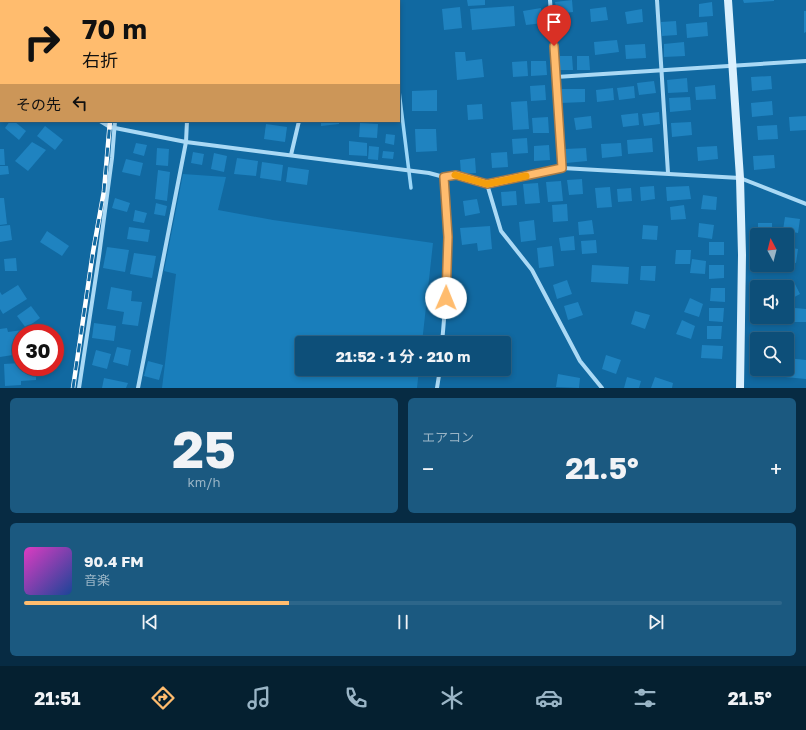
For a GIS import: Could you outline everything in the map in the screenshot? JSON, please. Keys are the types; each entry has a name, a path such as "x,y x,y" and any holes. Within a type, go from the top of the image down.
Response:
{"street":[{"path":"550,0 562,168"},
{"path":"657,0 668,173"},
{"path":"728,0 740,178 742,255 740,388"},
{"path":"556,76 806,61"},
{"path":"102,122 114,128 186,142 417,172 444,177 456,175 487,184 562,168 740,178 806,204"},
{"path":"79,388 112,158 114,122"},
{"path":"138,388 186,142 186,122"},
{"path":"291,155 299,122"},
{"path":"443,336 446,298 448,237 444,177"},
{"path":"487,184 501,231 532,270 580,362 602,388"},
{"path":"436,388 439,376"}],"shaded area":[{"path":"183,174 226,177 218,210 273,220 433,243 423,336 295,336 295,376 418,376 417,388 162,388 176,274 164,271"}],"building":[{"path":"467,0 485,0 485,5 468,6"},
{"path":"572,0 573,12 557,14 555,2"},
{"path":"743,0 774,0 774,1 744,3"},
{"path":"712,2 713,16 699,17 699,4"},
{"path":"514,6 515,26 472,30 470,9"},
{"path":"460,7 462,28 444,30 442,9"},
{"path":"606,7 608,20 591,22 590,9"},
{"path":"541,8 543,23 526,25 523,11"},
{"path":"642,9 643,22 627,24 625,12"},
{"path":"804,11 806,11 806,32 804,33"},
{"path":"676,21 677,35 662,36 661,22"},
{"path":"707,22 708,36 687,38 686,24"},
{"path":"617,40 619,52 595,55 594,42"},
{"path":"684,42 685,56 664,57 664,44"},
{"path":"645,44 646,58 626,59 625,45"},
{"path":"455,52 465,52 466,61 482,59 484,77 457,80"},
{"path":"560,56 572,56 573,70 560,70"},
{"path":"577,56 589,56 590,70 577,70"},
{"path":"527,61 528,76 513,77 512,62"},
{"path":"531,61 546,61 547,75 531,76"},
{"path":"771,76 772,89 752,91 751,77"},
{"path":"687,78 688,92 668,93 667,80"},
{"path":"654,81 656,93 639,95 637,83"},
{"path":"545,85 546,100 531,101 530,86"},
{"path":"715,85 716,99 696,100 695,87"},
{"path":"634,86 635,98 619,100 617,88"},
{"path":"613,88 614,100 597,102 596,90"},
{"path":"560,89 585,89 585,102 560,103"},
{"path":"437,90 437,111 412,111 412,91"},
{"path":"690,97 691,110 670,112 669,98"},
{"path":"527,101 529,129 513,130 511,102"},
{"path":"772,101 773,115 752,117 751,103"},
{"path":"482,104 483,119 468,120 467,105"},
{"path":"659,112 660,124 644,126 642,114"},
{"path":"638,113 639,125 623,127 621,115"},
{"path":"591,116 592,128 576,130 574,118"},
{"path":"806,116 806,130 790,131 789,117"},
{"path":"548,117 549,133 533,133 532,118"},
{"path":"9,122 15,122 26,131 19,140 5,128"},
{"path":"321,122 339,122 339,124 321,126"},
{"path":"691,122 692,135 672,137 671,123"},
{"path":"360,123 378,124 377,138 359,137"},
{"path":"266,124 287,127 285,142 264,139"},
{"path":"777,125 778,139 758,140 757,126"},
{"path":"45,126 63,140 55,150 37,136"},
{"path":"415,129 436,129 437,151 416,152"},
{"path":"386,134 395,135 394,145 385,143"},
{"path":"527,138 528,153 513,154 512,139"},
{"path":"652,138 653,152 628,154 627,140"},
{"path":"349,141 367,143 367,156 349,155"},
{"path":"32,142 46,150 28,171 15,161"},
{"path":"136,143 147,145 144,156 133,153"},
{"path":"621,143 622,156 602,158 601,144"},
{"path":"549,145 550,160 534,161 534,146"},
{"path":"369,146 379,147 378,160 368,159"},
{"path":"717,146 718,159 698,161 697,147"},
{"path":"157,148 169,149 168,166 156,165"},
{"path":"586,148 587,161 566,163 565,149"},
{"path":"0,149 4,149 5,165 0,165"},
{"path":"383,151 394,152 393,159 382,158"},
{"path":"193,152 204,154 202,165 191,163"},
{"path":"507,152 508,167 492,168 491,153"},
{"path":"214,153 227,156 224,172 211,169"},
{"path":"774,155 775,168 754,170 753,156"},
{"path":"237,158 258,161 256,176 234,174"},
{"path":"475,158 476,173 461,174 460,160"},
{"path":"126,159 143,163 140,176 122,172"},
{"path":"262,162 283,165 281,181 260,178"},
{"path":"0,166 8,166 9,174 0,175"},
{"path":"288,167 309,170 307,185 286,182"},
{"path":"158,170 170,172 167,201 155,199"},
{"path":"582,179 583,194 569,195 567,180"},
{"path":"561,181 563,201 548,202 546,182"},
{"path":"538,183 540,203 525,204 523,184"},
{"path":"654,186 655,199 641,201 640,187"},
{"path":"689,186 691,199 667,201 666,187"},
{"path":"610,187 612,207 597,208 595,188"},
{"path":"631,188 632,201 618,202 617,189"},
{"path":"516,191 517,205 502,206 501,192"},
{"path":"703,195 717,197 716,210 701,209"},
{"path":"0,198 4,198 7,224 0,225"},
{"path":"115,198 130,203 127,212 112,208"},
{"path":"477,199 480,213 465,216 463,201"},
{"path":"156,203 167,206 165,216 154,214"},
{"path":"567,204 568,221 553,222 552,205"},
{"path":"684,205 686,219 671,220 670,207"},
{"path":"135,210 147,213 144,223 133,221"},
{"path":"785,217 800,219 798,233 794,232 794,228 783,228"},
{"path":"534,220 536,240 521,242 519,222"},
{"path":"592,220 594,234 579,235 578,222"},
{"path":"699,223 714,225 712,239 698,237"},
{"path":"758,223 772,223 772,228 758,228"},
{"path":"10,225 12,240 0,242 0,226"},
{"path":"643,225 658,226 657,240 642,239"},
{"path":"490,226 492,249 478,251 477,243 462,245 460,228"},
{"path":"129,227 150,230 148,242 127,239"},
{"path":"47,231 69,246 62,256 40,242"},
{"path":"574,236 575,250 561,251 559,238"},
{"path":"596,240 597,253 582,254 581,241"},
{"path":"709,242 724,242 724,255 709,255"},
{"path":"552,246 554,266 539,268 537,248"},
{"path":"107,247 129,250 125,272 103,268"},
{"path":"794,248 798,249 796,263 794,263"},
{"path":"676,250 691,250 690,264 675,264"},
{"path":"134,253 156,256 152,278 130,274"},
{"path":"16,258 17,271 5,271 4,259"},
{"path":"692,259 706,261 705,274 690,273"},
{"path":"592,265 629,267 628,284 591,282"},
{"path":"709,265 724,265 724,278 709,279"},
{"path":"641,266 656,266 655,281 640,280"},
{"path":"567,280 572,294 557,299 553,285"},
{"path":"794,282 800,294 794,297"},
{"path":"18,285 27,299 3,314 0,309 0,292 2,295"},
{"path":"111,287 132,291 131,301 142,302 138,326 122,324 124,312 107,309"},
{"path":"711,288 725,288 725,302 710,301"},
{"path":"690,298 703,304 699,317 684,312"},
{"path":"578,302 583,315 568,320 564,306"},
{"path":"31,306 40,318 32,324 23,324 17,316"},
{"path":"709,308 724,308 723,322 709,321"},
{"path":"795,308 806,309 806,322 794,322"},
{"path":"635,311 650,315 645,329 631,324"},
{"path":"682,320 695,326 691,339 676,334"},
{"path":"94,323 116,326 114,341 92,338"},
{"path":"707,326 722,326 721,339 707,339"},
{"path":"7,328 8,332 12,331 12,355 0,357 0,329"},
{"path":"702,345 723,346 722,359 701,358"},
{"path":"117,347 131,350 128,366 113,362"},
{"path":"96,350 111,354 107,369 92,365"},
{"path":"606,355 621,360 616,374 602,369"},
{"path":"794,359 806,360 806,379 774,376 794,376"},
{"path":"148,361 163,365 159,380 144,376"},
{"path":"4,364 12,364 12,376 36,376 36,380 21,381 21,385 5,386"},
{"path":"558,374 580,378 579,388 556,387"},
{"path":"627,377 641,381 639,388 624,388"},
{"path":"655,377 673,383 672,388 651,388"},
{"path":"104,378 128,383 126,388 102,388"}],"waterway":[{"path":"400,99 411,188"}],"railway":[{"path":"73,388 93,252 104,191 110,122"}],"slow traffic":[{"path":"455,175 487,184 526,176"}],"route":[{"path":"446,298 448,237 444,177 456,175 487,184 562,168 554,46"}]}
